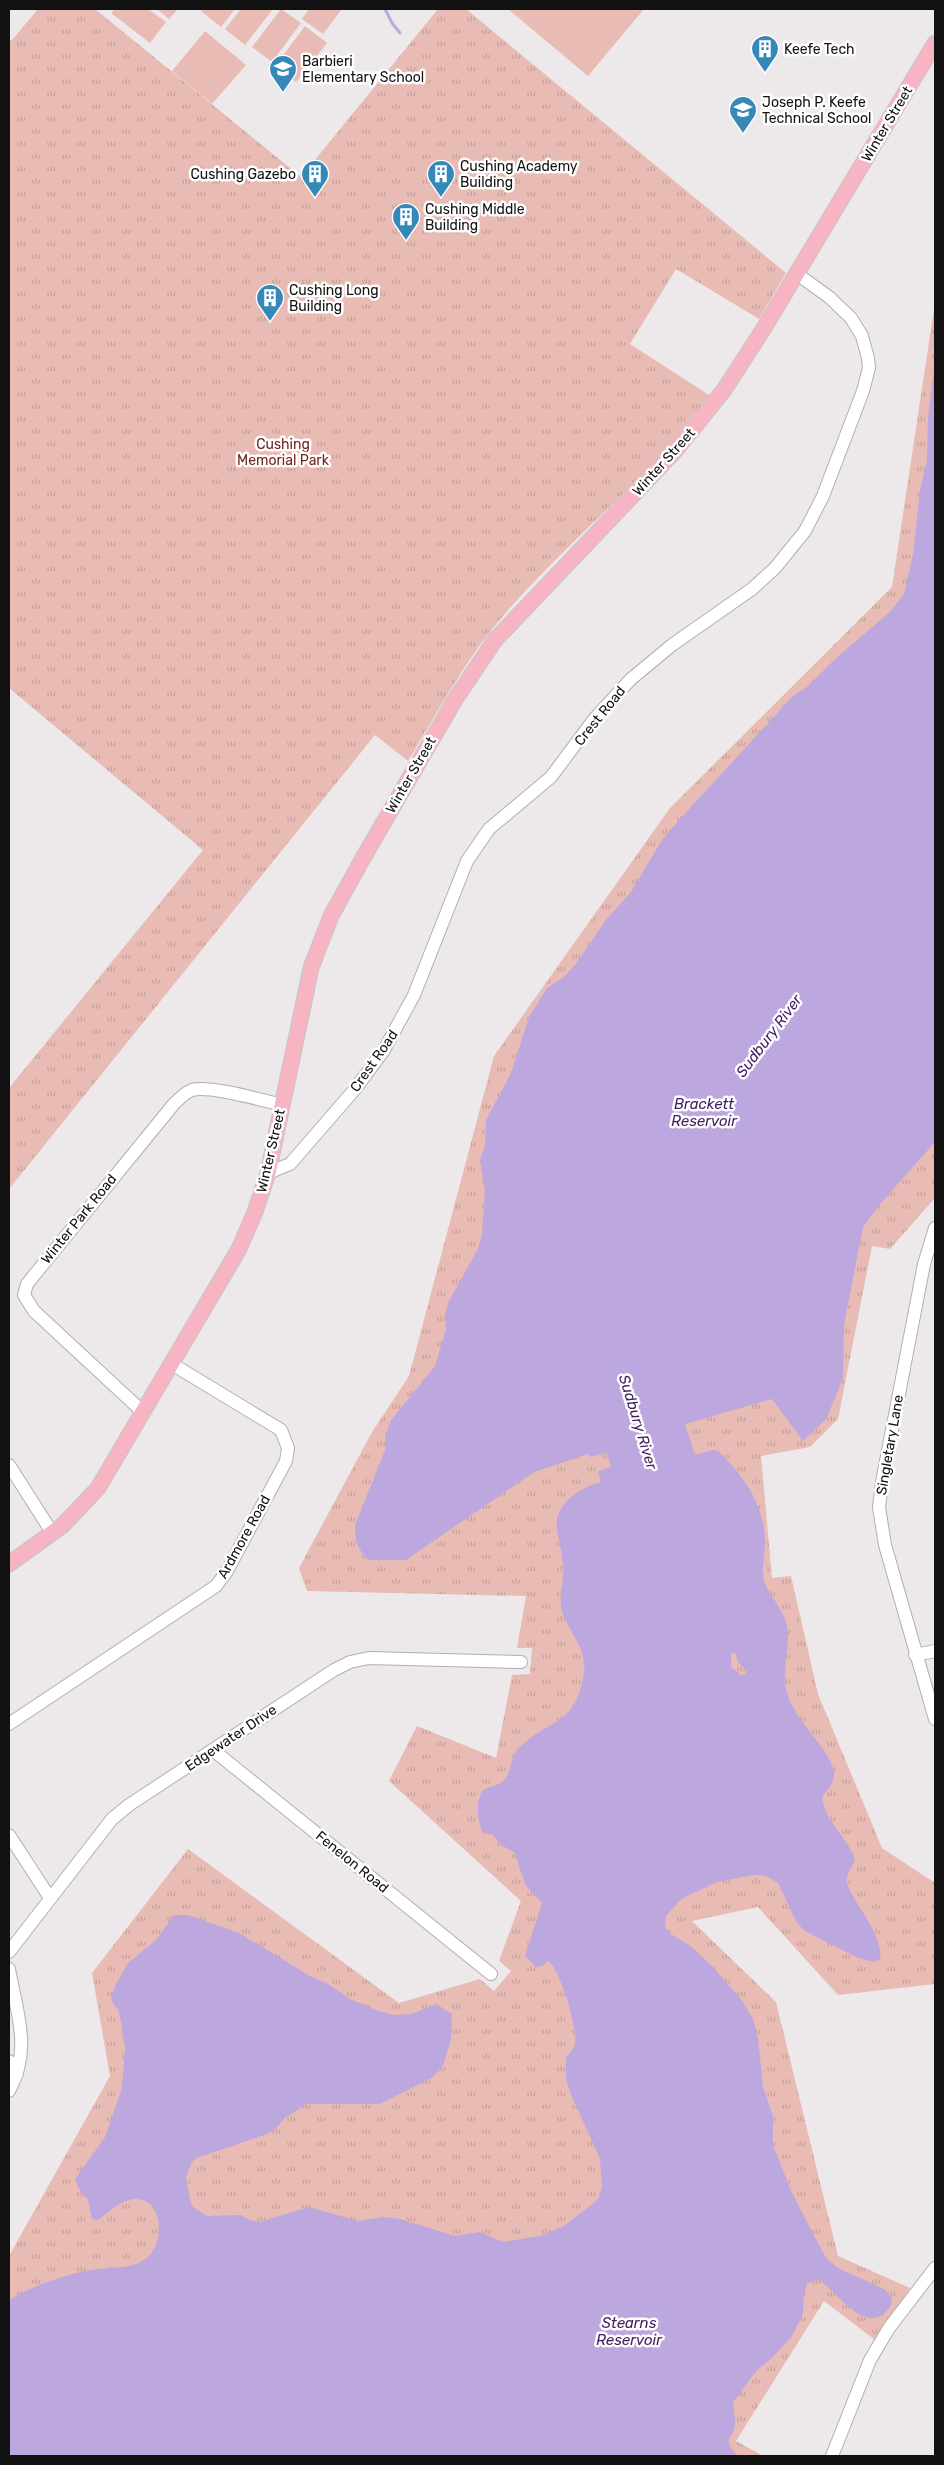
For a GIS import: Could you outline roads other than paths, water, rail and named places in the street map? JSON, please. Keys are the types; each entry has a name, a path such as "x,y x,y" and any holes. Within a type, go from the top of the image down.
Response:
{"main road":[{"name":"Winter Street","path":"9,1564 52,1534 90,1499 144,1413 239,1250 255,1212 268,1173 306,986 324,933 355,872 456,698 484,655 509,624 692,433 735,373 797,274 935,43"}],"street":[{"name":"Crest Road","path":"268,1173 286,1167 301,1153 356,1088 384,1050 414,995 467,861 489,829 551,776 601,711 630,679 672,645 752,589 775,568 805,531 823,496 863,391 868,358 862,336 851,318 829,297 797,274"},
{"name":"Winter Park Road","path":"144,1413 34,1311 24,1295 27,1284 167,1112 186,1093 194,1090 211,1090 282,1105"},
{"name":"Singletary Lane","path":"935,1228 924,1264 882,1482 879,1507 885,1545 915,1655 935,1719"},
{"name":"Ardmore Road","path":"9,1724 216,1586 227,1571 286,1460 288,1448 281,1430 172,1364"},
{"path":"9,1465 52,1534"},
{"path":"915,1655 935,1651"},
{"name":"Edgewater Drive","path":"9,1952 112,1820 334,1670 350,1662 369,1658 521,1662"},
{"name":"Fenelon Road","path":"213,1750 491,1974"},
{"path":"9,1835 50,1898"},
{"path":"9,1969 22,2039 22,2056 17,2074 9,2091"},
{"path":"9,2061 17,2074"},
{"path":"832,2456 863,2374 873,2354 889,2328 935,2268"}],"water":[{"path":"935,363 935,1142 881,1203 863,1227 844,1325 843,1379 826,1419 803,1441 772,1399 685,1424 695,1455 713,1450 718,1451 744,1481 757,1504 764,1529 763,1569 765,1584 785,1619 788,1631 785,1674 786,1691 793,1708 823,1749 833,1767 833,1782 822,1798 824,1807 855,1859 847,1877 847,1884 876,1936 880,1948 880,1959 874,1962 856,1957 805,1931 797,1923 778,1883 766,1876 754,1875 717,1882 681,1899 666,1916 665,1927 671,1934 692,1947 713,1967 743,2002 753,2019 758,2038 763,2087 773,2116 773,2145 792,2193 827,2259 838,2268 884,2289 891,2296 891,2304 883,2315 874,2318 865,2317 847,2306 817,2279 807,2284 804,2293 803,2314 792,2336 771,2359 757,2370 734,2401 735,2425 729,2442 737,2456 9,2456 9,2301 36,2286 72,2274 134,2265 147,2258 157,2242 158,2222 156,2213 151,2205 144,2200 129,2200 115,2207 98,2220 92,2219 88,2200 78,2187 75,2179 105,2137 122,2088 125,2048 119,2011 111,1998 115,1986 128,1963 156,1940 174,1915 188,1915 239,1933 310,1976 328,1984 350,1999 379,2011 395,2015 412,2014 436,2004 452,2014 451,2039 443,2066 433,2077 380,2104 307,2104 286,2117 274,2130 264,2135 197,2158 192,2162 186,2177 193,2207 207,2216 240,2215 260,2222 309,2207 358,2221 386,2217 400,2219 455,2236 480,2232 503,2242 539,2236 564,2226 599,2197 602,2187 600,2159 572,2097 566,2079 566,2057 575,2043 574,2026 568,2002 551,1963 548,1961 542,1966 536,1967 525,1956 542,1903 526,1886 514,1852 501,1845 493,1835 482,1831 478,1811 482,1791 497,1785 505,1779 517,1750 533,1736 569,1712 580,1691 584,1665 581,1650 562,1611 563,1567 557,1521 563,1505 569,1499 584,1488 601,1482 598,1471 611,1467 607,1453 590,1457 588,1454 534,1472 406,1560 370,1560 362,1553 358,1545 355,1525 385,1450 385,1435 392,1419 435,1366 446,1329 445,1314 449,1301 478,1249 482,1234 485,1190 480,1160 485,1146 486,1120 511,1073 529,1017 547,988 564,977 575,965 606,920 631,892 662,840 679,820 793,696 807,687 834,660 891,611 904,594 913,554 920,490 927,460 928,417","holes":["731,1653 735,1653 738,1662 746,1670 745,1674 741,1675 731,1667"]}],"waterway":[{"path":"385,9 400,33"}],"place":[{"name":"Keefe Tech","path":"765,73"},
{"name":"Barbieri Elementary School","path":"283,93"},
{"name":"Joseph P. Keefe Technical School","path":"743,134"},
{"name":"Cushing Gazebo","path":"315,198"},
{"name":"Cushing Academy Building","path":"441,198"},
{"name":"Cushing Middle Building","path":"406,241"},
{"name":"Cushing Long Building","path":"270,322"}],"park label":[{"name":"Cushing Memorial Park","path":"283,452"}],"water label":[{"name":"Sudbury River","path":"769,1036"},
{"name":"Brackett Reservoir","path":"704,1112"},
{"name":"Sudbury River","path":"638,1422"},
{"name":"Stearns Reservoir","path":"629,2332"}]}
